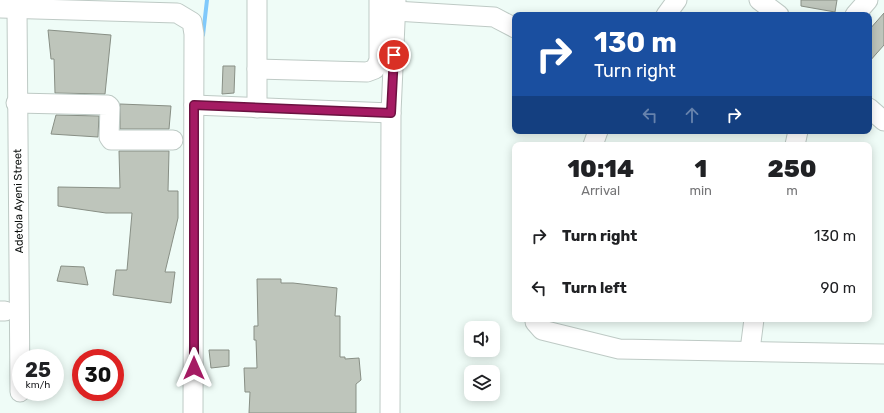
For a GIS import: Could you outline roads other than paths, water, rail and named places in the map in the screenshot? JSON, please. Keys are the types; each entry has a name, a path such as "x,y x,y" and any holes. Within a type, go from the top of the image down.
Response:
{"street":[{"path":"257,0 257,108"},
{"path":"257,69 367,72 375,69 379,60 379,0"},
{"path":"668,12 677,0"},
{"path":"759,0 775,12"},
{"path":"858,12 868,0"},
{"path":"390,413 391,113 396,5 494,17 512,26"},
{"path":"8,9 177,13 192,22 194,105 194,413"},
{"name":"Adetola Ayeni Street","path":"8,9 16,103 19,349"},
{"path":"16,103 108,105 110,107 109,137 111,140 173,140"},
{"path":"194,105 391,113"},
{"path":"872,111 884,121"},
{"path":"535,322 542,330 618,349 750,350 884,354"},
{"path":"750,350 754,322"}],"waterway":[{"path":"203,35 207,0"}]}
